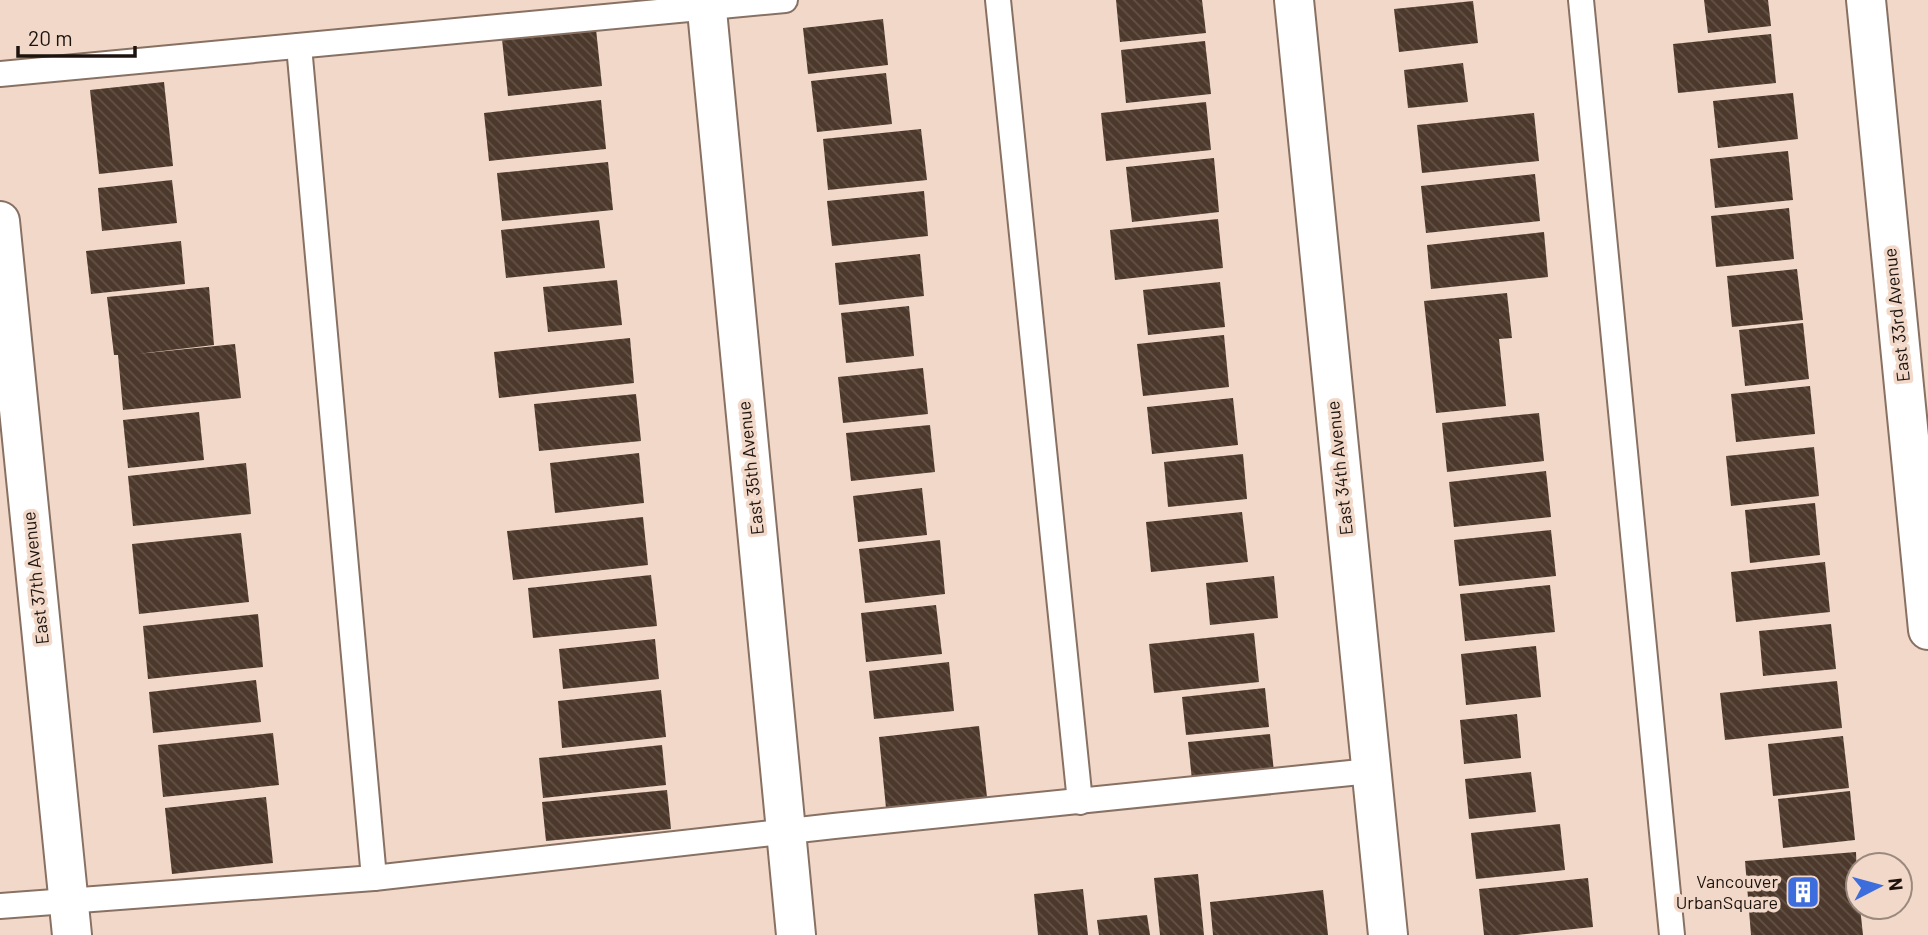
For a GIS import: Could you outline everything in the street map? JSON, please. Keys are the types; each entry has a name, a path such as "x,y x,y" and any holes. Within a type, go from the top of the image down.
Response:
{"street":[{"name":"East 34th Avenue","path":"1294,0 1388,935"},
{"name":"East 33rd Avenue","path":"1866,0 1928,630"},
{"name":"East 35th Avenue","path":"707,4 796,935"},
{"name":"East 37th Avenue","path":"0,221 71,918"}],"lane":[{"path":"0,74 707,4 785,0"},
{"path":"998,0 1080,802"},
{"path":"1581,0 1672,935"},
{"path":"299,46 374,878"},
{"path":"0,906 71,918 374,878 1370,771"}],"building":[{"path":"1116,0 1202,0 1206,33 1120,42"},
{"path":"1704,0 1768,0 1771,26 1708,33"},
{"path":"1473,1 1478,43 1399,52 1394,9"},
{"path":"883,19 888,65 808,74 803,28"},
{"path":"596,29 602,86 508,96 502,39"},
{"path":"1771,34 1776,83 1678,93 1673,44"},
{"path":"1205,41 1211,94 1126,103 1121,50"},
{"path":"1463,63 1468,102 1408,108 1404,70"},
{"path":"886,73 892,124 817,132 811,81"},
{"path":"164,82 173,166 99,174 90,90"},
{"path":"1793,93 1798,139 1718,148 1713,101"},
{"path":"601,100 606,149 489,161 484,113"},
{"path":"1206,102 1211,150 1106,161 1101,113"},
{"path":"1534,113 1539,161 1422,173 1417,125"},
{"path":"921,129 927,180 828,190 823,139"},
{"path":"1788,151 1793,200 1715,208 1710,159"},
{"path":"1214,158 1219,212 1132,222 1126,167"},
{"path":"608,162 613,210 502,221 497,173"},
{"path":"1535,174 1540,221 1426,233 1421,186"},
{"path":"172,180 177,223 102,231 98,188"},
{"path":"924,191 928,236 832,246 827,201"},
{"path":"1789,208 1794,259 1716,267 1711,216"},
{"path":"1218,219 1223,268 1115,280 1110,230"},
{"path":"599,220 605,268 506,278 501,230"},
{"path":"1544,232 1548,277 1431,289 1427,245"},
{"path":"181,241 185,284 91,294 86,251"},
{"path":"920,254 924,296 839,305 835,263"},
{"path":"1797,269 1803,320 1732,327 1727,276"},
{"path":"617,280 622,325 548,332 543,287"},
{"path":"1220,282 1225,327 1148,335 1143,290"},
{"path":"209,287 214,345 137,354 235,344 241,398 123,410 118,355 114,355 107,297"},
{"path":"1507,293 1512,338 1499,339 1506,406 1436,413 1424,301"},
{"path":"909,306 914,356 846,363 841,313"},
{"path":"1803,323 1809,379 1745,386 1739,330"},
{"path":"1224,335 1229,387 1143,396 1137,344"},
{"path":"630,338 634,383 499,398 494,352"},
{"path":"923,368 928,414 843,423 838,377"},
{"path":"1810,386 1815,434 1736,442 1731,394"},
{"path":"636,394 641,441 539,451 534,404"},
{"path":"1233,398 1238,445 1152,454 1147,407"},
{"path":"199,412 204,460 128,468 123,420"},
{"path":"1539,413 1544,461 1447,472 1442,423"},
{"path":"930,425 935,472 851,481 846,433"},
{"path":"1814,447 1819,496 1731,506 1726,456"},
{"path":"639,453 644,503 555,513 550,463"},
{"path":"1243,454 1247,499 1168,507 1164,462"},
{"path":"246,463 251,514 133,526 128,476"},
{"path":"1546,471 1551,517 1454,527 1449,482"},
{"path":"922,488 927,535 858,542 853,496"},
{"path":"1815,503 1820,555 1750,563 1745,510"},
{"path":"1242,512 1248,562 1151,572 1146,522"},
{"path":"643,517 648,565 513,580 507,531"},
{"path":"1551,530 1556,576 1459,586 1454,540"},
{"path":"241,533 249,602 139,614 132,544"},
{"path":"940,540 945,594 865,603 859,549"},
{"path":"1825,562 1830,612 1736,622 1731,572"},
{"path":"651,575 657,626 533,638 528,588"},
{"path":"1274,576 1278,618 1210,625 1206,583"},
{"path":"1550,585 1555,632 1465,641 1460,594"},
{"path":"936,605 942,654 866,662 861,613"},
{"path":"258,614 263,667 148,679 143,626"},
{"path":"1831,624 1836,669 1763,676 1759,631"},
{"path":"1254,633 1259,682 1154,693 1149,644"},
{"path":"655,639 659,679 563,689 559,649"},
{"path":"1536,646 1541,697 1466,705 1461,654"},
{"path":"949,662 954,711 874,719 869,671"},
{"path":"256,680 261,722 153,733 149,692"},
{"path":"1837,681 1842,728 1725,740 1720,693"},
{"path":"1265,688 1269,727 1186,735 1182,697"},
{"path":"661,690 666,737 562,748 558,701"},
{"path":"1517,714 1521,758 1464,764 1460,720"},
{"path":"979,726 987,797 886,808 879,737"},
{"path":"273,733 279,785 163,797 158,745"},
{"path":"1270,734 1274,772 1192,780 1188,742"},
{"path":"1843,736 1849,788 1773,796 1768,744"},
{"path":"662,745 666,785 543,798 539,758"},
{"path":"1531,772 1536,812 1469,819 1465,779"},
{"path":"667,790 671,829 546,841 542,802"},
{"path":"1850,791 1855,840 1783,848 1778,799"},
{"path":"266,797 273,863 172,874 165,808"},
{"path":"1560,824 1565,870 1476,879 1471,833"},
{"name":"Vancouver UrbanSquare","path":"1844,853 1844,921 1862,921 1863,935 1751,935 1745,861"},
{"path":"1198,874 1204,935 1160,935 1154,878"},
{"path":"1588,878 1593,927 1517,935 1484,935 1479,889"},
{"path":"1083,889 1088,935 1038,935 1034,894"},
{"path":"1323,890 1328,935 1213,935 1210,902"},
{"path":"1147,915 1150,935 1099,935 1097,920"}],"place":[{"name":"Vancouver UrbanSquare","path":"1803,892"}]}
